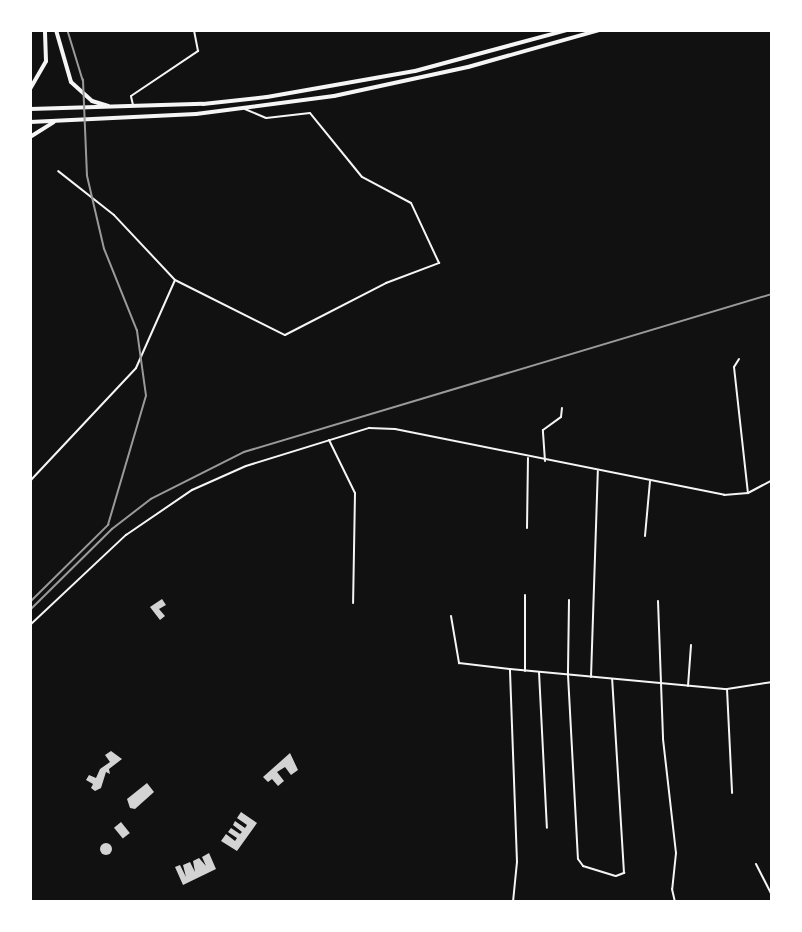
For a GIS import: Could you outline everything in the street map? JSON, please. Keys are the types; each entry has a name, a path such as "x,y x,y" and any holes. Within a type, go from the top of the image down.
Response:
{"highway":[{"path":"30,89 45,68 48,50 45,30"},
{"path":"56,30 71,82 92,100 117,108"},
{"path":"30,110 117,108 241,100 362,82 567,30"},
{"path":"30,122 245,109 403,82 600,30"},
{"path":"30,137 58,120"}],"street":[{"path":"135,107 129,100 131,96 198,51 194,30"},
{"path":"58,171 114,215 174,280 285,335 386,283 439,263 411,203 362,177 310,113 266,118 245,109"},
{"path":"30,481 136,368 174,280"},
{"path":"739,359 734,367 748,494"},
{"path":"545,461 543,430 561,417 562,408"},
{"path":"30,625 126,535 179,498 222,474 329,440 381,427 528,458 724,495 748,494 772,480"},
{"path":"329,440 355,493 352,603"},
{"path":"527,528 528,458"},
{"path":"591,677 598,471"},
{"path":"645,536 650,481"},
{"path":"525,595 525,671"},
{"path":"569,600 568,675 578,860 583,866 616,876 624,873 612,679"},
{"path":"658,601 659,683 676,853 672,889 675,902"},
{"path":"451,616 459,663 727,689 772,682"},
{"path":"688,686 691,645"},
{"path":"510,669 517,862 513,902"},
{"path":"539,672 547,828"},
{"path":"727,689 732,793"},
{"path":"756,864 772,896"}],"building":[{"path":"162,599 166,605 159,609 165,616 160,620 150,607"},
{"path":"111,751 122,759 109,769 110,774 106,772 101,788 95,791 91,788 93,784 86,780 89,775 96,778 100,769 110,762 105,755"},
{"path":"290,753 298,770 291,775 285,767 277,772 284,781 278,786 272,779 268,782 263,777"},
{"path":"147,783 154,792 135,809 130,808 127,799"},
{"path":"241,812 257,823 237,851 221,841 226,834 235,841 237,838 228,832 231,828 240,834 242,832 233,825 235,821 245,828 247,825 237,818"},
{"path":"121,822 130,833 123,839 114,828"},
{"path":"108,843 111,844 111,854 104,855 101,854 100,847 101,844"},
{"path":"209,853 216,869 183,885 175,867 180,865 186,877 183,865 190,862 195,872 193,861 199,858 206,866 202,857"}],"tram line":[{"path":"30,602 108,525 146,396 137,331 104,249 87,176 83,80"}],"railway":[{"path":"68,31 83,80"},
{"path":"30,610 112,529 151,499 244,452 772,294"}]}
